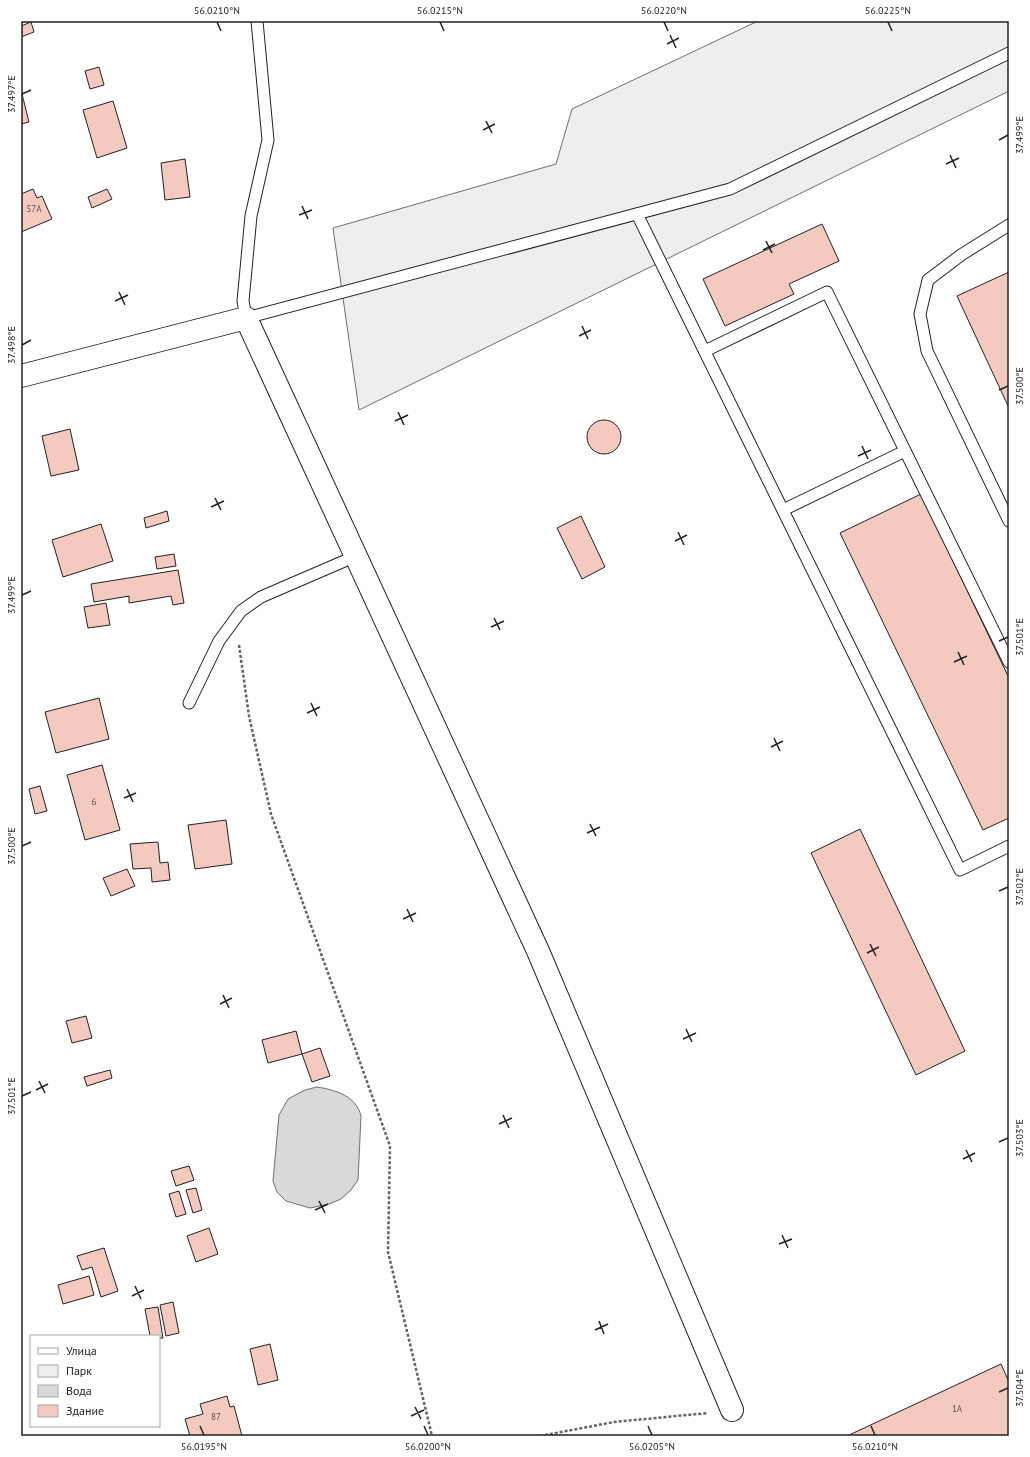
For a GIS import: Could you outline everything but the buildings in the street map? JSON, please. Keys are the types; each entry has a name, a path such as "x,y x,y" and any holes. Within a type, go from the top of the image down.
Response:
{"street":[{"path":"21,376 246,318 538,951 732,1410"}],"lane":[{"path":"256,21 268,140 251,216 243,301 246,318 730,189 1009,53"},
{"path":"637,214 960,870 1009,846"},
{"path":"1009,225 961,254 928,280 920,314 927,351 1009,521"},
{"path":"705,351 827,292 1009,662"},
{"path":"784,510 905,451"},
{"path":"189,702 219,641 241,611 261,597 356,556"}],"path":[{"path":"241,611 236,625 249,716 271,814 390,1146 388,1252 432,1436"},
{"path":"540,1436 614,1422 732,1410"}],"green space":[{"path":"758,21 1009,21 1009,91 359,410 333,228 556,164 572,109"}],"water":[{"path":"317,1087 344,1095 355,1103 358,1109 361,1116 358,1180 351,1190 341,1199 329,1204 310,1208 286,1201 277,1192 273,1181 279,1115 288,1099 305,1090"}]}
